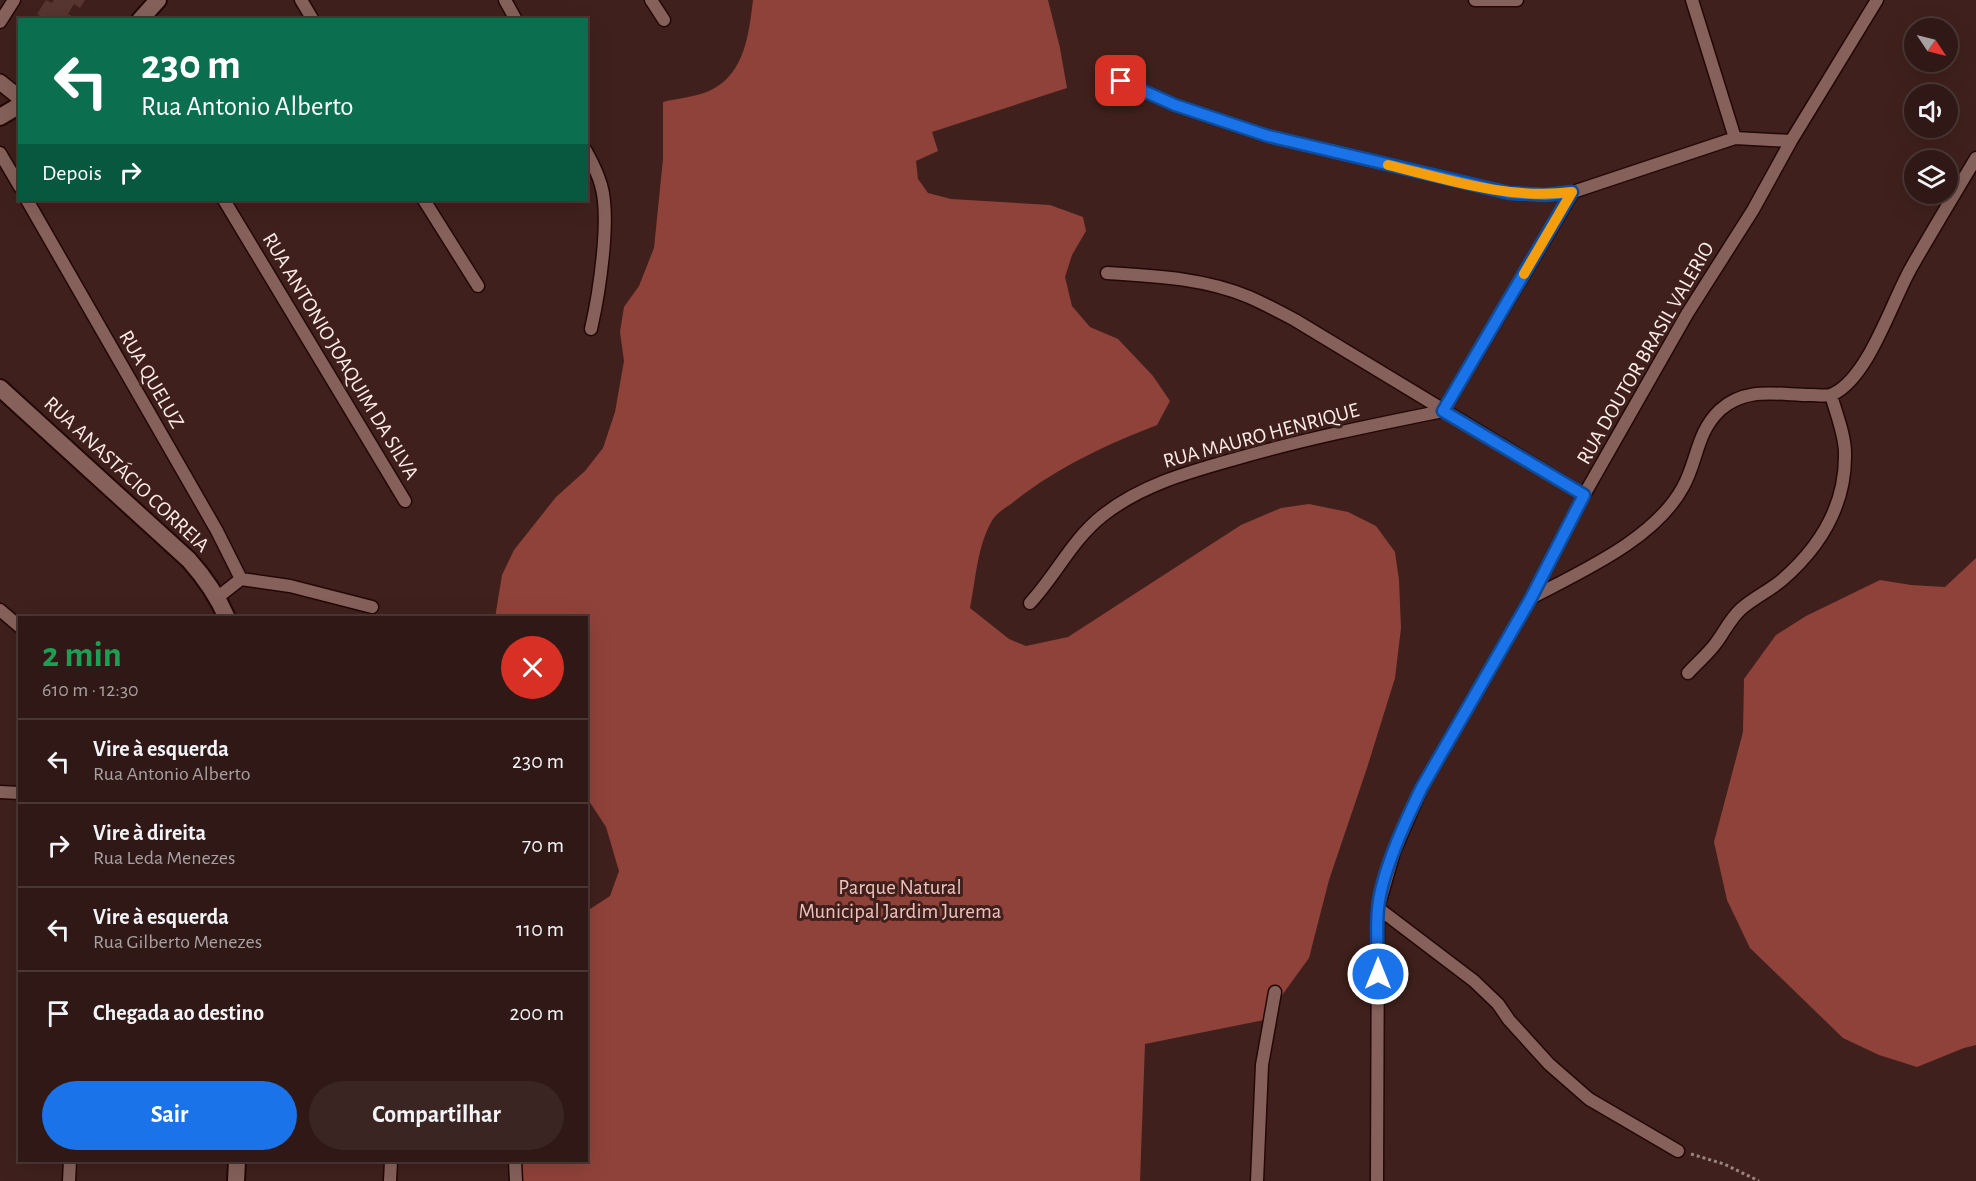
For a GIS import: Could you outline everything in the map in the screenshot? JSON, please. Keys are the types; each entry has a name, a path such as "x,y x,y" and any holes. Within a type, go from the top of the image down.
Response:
{"main road":[{"path":"142,18 158,0"},
{"path":"0,117 18,106"},
{"name":"RUA ANASTÁCIO CORREIA","path":"0,388 189,560 218,597 226,616"},
{"path":"236,1181 237,1162"}],"street":[{"path":"0,22 14,0"},
{"path":"301,0 312,18"},
{"path":"505,0 515,18"},
{"path":"651,0 664,20"},
{"path":"1475,0 1517,0"},
{"path":"1692,0 1735,138"},
{"name":"RUA DOUTOR BRASIL VALERIO","path":"1377,1181 1378,908 1394,852 1422,787 1531,598 1584,495 1687,314 1753,210 1791,141 1877,0"},
{"path":"1121,81 1175,105 1280,139 1509,193 1546,195 1572,192 1735,138 1791,141"},
{"path":"0,82 18,96"},
{"path":"0,153 18,184"},
{"path":"588,155 602,186 605,214 596,308 591,329"},
{"path":"1531,598 1640,535 1658,520 1684,486 1700,439 1713,417 1729,402 1749,394 1831,395 1845,386 1867,357 1909,270 1976,158"},
{"path":"1443,411 1572,192"},
{"name":"RUA QUELUZ","path":"28,201 217,531 241,579"},
{"name":"RUA ANTONIO JOAQUIM DA SILVA","path":"225,201 405,501"},
{"path":"425,201 478,286"},
{"path":"1107,273 1167,276 1207,284 1248,296 1295,320 1584,495"},
{"path":"1688,673 1716,643 1741,609 1780,582 1804,560 1816,546 1833,518 1843,482 1845,452 1831,395"},
{"name":"RUA MAURO HENRIQUE","path":"1030,603 1054,574 1074,542 1102,516 1131,497 1161,482 1291,443 1443,411"},
{"path":"218,597 241,579 290,586 372,607"},
{"path":"0,610 18,625"},
{"path":"0,792 18,793"},
{"path":"1378,908 1474,981 1498,1004 1509,1020 1549,1064 1589,1100 1678,1152"},
{"path":"1257,1181 1262,1065 1275,992"},
{"path":"69,1181 70,1162"},
{"path":"390,1181 391,1162"},
{"path":"515,1162 516,1181"}],"path":[{"path":"1678,1152 1724,1164 1759,1181"}],"green space":[{"name":"Parque Natural Municipal Jardim Jurema","path":"753,0 1048,0 1067,88 932,132 938,151 916,161 918,179 928,193 951,199 1050,205 1083,217 1086,231 1072,255 1065,277 1072,306 1090,327 1118,339 1153,376 1170,401 1157,425 1118,441 1062,469 1027,491 993,519 980,551 970,608 1009,639 1026,646 1068,637 1241,525 1281,508 1309,504 1348,512 1376,526 1395,552 1401,628 1395,678 1329,880 1309,958 1264,1020 1145,1044 1140,1181 521,1181 523,1162 588,1162 588,910 610,896 619,871 606,827 588,800 588,616 495,616 502,575 514,550 556,497 585,471 603,448 615,412 624,361 620,332 624,307 639,286 654,248 663,159 663,102 695,96 724,82 739,62 750,25"},
{"path":"1976,558 1976,1045 1917,1067 1879,1055 1843,1038 1750,948 1727,900 1714,842 1743,732 1744,679 1776,635 1806,616 1880,580 1945,587"}],"building":[{"path":"46,0 52,3 54,0 85,0 80,8 74,4 68,14 73,18 43,18 37,14"}],"slow traffic":[{"path":"1388,165 1509,193 1546,195 1572,192 1524,274"}],"route":[{"path":"1121,81 1175,105 1268,136 1509,193 1546,195 1572,192 1443,411 1584,495 1531,598 1422,787 1408,818 1394,852 1378,908 1378,974"}]}
